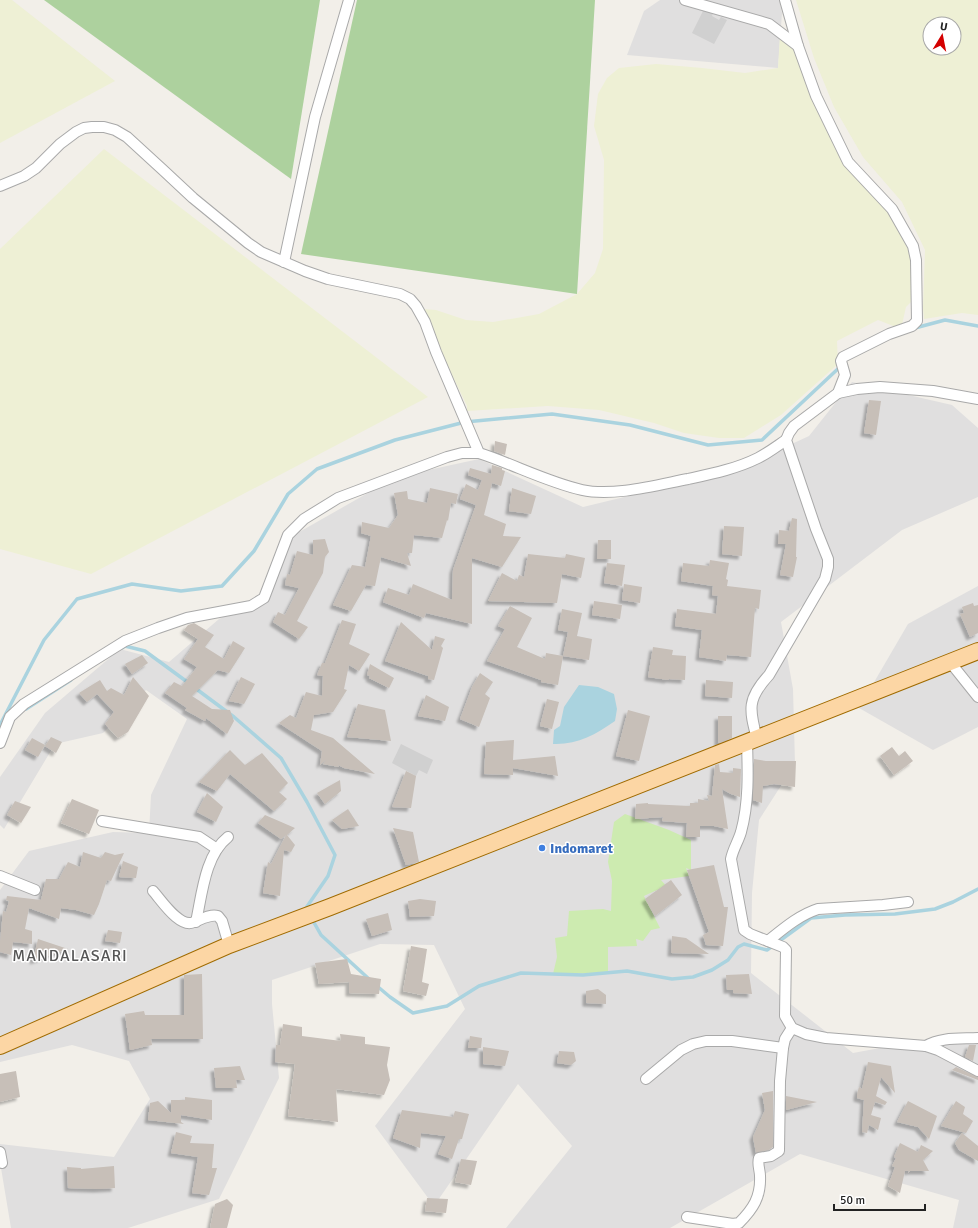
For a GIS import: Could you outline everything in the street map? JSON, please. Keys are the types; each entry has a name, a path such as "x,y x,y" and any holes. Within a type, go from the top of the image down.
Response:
{"main road":[{"path":"0,1046 229,945 330,907 978,651"}],"street":[{"path":"284,262 315,117 349,0"},
{"path":"685,0 769,24 798,46"},
{"path":"785,0 798,46 816,96 848,162 892,209 913,246 916,260 916,324 889,334 846,355 840,361 845,375 838,393"},
{"path":"0,186 24,176 36,168 60,144 84,128 104,127 115,130 127,137 193,198 261,252 328,279 400,294 410,299 416,306 425,322 436,352 479,453"},
{"path":"0,743 10,717 20,708 125,641 187,618 251,606 264,598 288,535 304,519 338,498 447,458 462,453 479,453 576,488 594,492 612,492 652,486 726,470 757,459 786,440 794,426 838,393 880,387 933,391 978,399"},
{"path":"786,440 816,529 828,559 828,567 825,579 769,675 758,686 752,699 752,740 743,823 741,833 732,852 731,858 744,930 783,947 786,954 785,1016 792,1028 806,1034 826,1038 926,1046 938,1050 978,1071"},
{"path":"950,662 978,697"},
{"path":"102,821 199,837 217,849"},
{"path":"196,922 203,886 210,862 221,842 228,837"},
{"path":"0,876 35,890"},
{"path":"153,891 177,919 187,924 191,924 208,916 218,916 222,921 229,945"},
{"path":"770,942 800,917 818,909 908,902"},
{"path":"687,1217 733,1224 739,1223 754,1206 759,1189 759,1158 771,1156 779,1151 780,1081 783,1048 785,1039 792,1028"},
{"path":"926,1046 931,1042 978,1038"},
{"path":"646,1079 681,1050 693,1044 706,1041 732,1041 783,1048"},
{"path":"0,1152 2,1163"}],"shaded area":[{"path":"660,0 779,0 782,13 778,68 627,55 644,11"},
{"path":"704,9 713,13 712,16 719,20 721,17 727,20 714,44 692,33"},
{"path":"852,382 952,405 978,428 978,497 902,530 781,622 793,689 795,764 759,820 752,893 751,973 853,1053 923,1040 978,1036 978,1228 953,1228 959,1200 800,1154 670,1228 506,1228 572,1146 518,1084 434,1206 375,1126 465,1009 434,945 380,944 272,980 272,1004 279,1078 219,1199 128,1228 11,1228 0,1162 0,1144 114,1157 150,1099 129,1061 72,1045 0,1062 0,890 29,851 113,832 149,833 151,795 187,719 146,690 103,733 55,744 4,829 0,825 0,777 45,713 120,649 169,662 219,619 266,596 294,535 396,477 479,459 583,507 727,474 809,436"},
{"path":"978,586 978,727 933,750 859,708 908,624"},
{"path":"401,744 433,760 427,774 419,770 416,776 392,763"}],"green space":[{"path":"0,0 12,0 115,81 0,143"},
{"path":"44,0 320,0 291,179"},
{"path":"357,0 595,0 577,294 301,254"},
{"path":"796,0 978,0 978,315 962,313 924,319 925,250 902,202 863,157 834,107 814,58"},
{"path":"780,34 793,38 841,149 890,199 908,238 912,259 911,302 906,307 901,329 878,320 837,341 838,364 781,415 744,438 719,438 684,433 654,423 599,410 548,406 467,411 467,406 440,350 431,323 423,309 436,310 466,320 493,322 539,314 577,294 595,273 603,249 604,160 594,126 598,94 607,78 619,68 656,64 745,73 778,68"},
{"path":"104,149 428,397 91,574 0,549 0,249"},
{"path":"625,814 669,830 691,840 691,870 686,868 689,876 661,880 674,895 657,890 644,896 660,928 651,930 643,941 636,939 637,946 608,947 608,973 553,974 557,957 555,938 567,936 569,911 603,909 611,911 612,881 608,862 614,822"}],"water":[{"path":"579,685 598,687 614,694 617,709 615,721 600,731 578,741 553,744 554,730 560,726 564,707"}],"building":[{"path":"869,400 881,401 876,435 864,433"},
{"path":"495,441 507,444 505,455 494,451"},
{"path":"492,465 502,468 502,470 505,471 501,486 492,483 484,515 506,524 503,536 521,537 502,567 472,558 472,624 426,613 424,618 383,602 388,588 409,595 413,584 452,600 453,570 476,505 460,499 466,484 478,490 482,480 468,475 470,468 491,474"},
{"path":"430,488 458,494 456,504 451,503 448,521 447,520 442,538 414,535 412,553 407,553 411,566 381,557 375,586 366,585 351,611 333,605 352,565 365,567 371,536 361,533 362,522 389,528 398,515 394,493 407,491 408,499 427,503"},
{"path":"512,488 536,496 531,514 509,511"},
{"path":"792,518 797,519 797,557 793,577 780,575 786,544 778,544 779,530 789,531"},
{"path":"724,526 744,527 742,556 722,554"},
{"path":"325,539 329,552 325,557 323,573 297,621 308,627 299,639 273,622 278,612 285,615 299,588 285,585 287,574 290,575 297,551 313,555 313,540"},
{"path":"598,540 611,540 611,559 597,559"},
{"path":"528,554 565,558 566,554 585,558 581,578 562,574 557,603 488,601 502,573 517,581 519,575 524,577"},
{"path":"710,560 729,563 726,579 728,580 727,586 761,590 759,609 755,608 751,657 727,655 726,661 699,657 702,630 675,626 677,609 716,614 718,596 712,595 713,586 681,581 683,563 709,566"},
{"path":"607,563 625,565 622,586 604,583"},
{"path":"624,584 642,587 640,603 622,600"},
{"path":"594,601 622,605 620,619 592,615"},
{"path":"973,603 974,606 978,605 978,633 970,637 960,614 964,613 962,607"},
{"path":"510,606 532,618 517,647 545,659 546,653 563,656 558,685 541,682 541,680 487,661 505,629 498,626"},
{"path":"562,609 582,613 577,636 592,639 589,660 563,656 568,632 558,630"},
{"path":"342,620 356,624 349,644 370,654 359,671 349,665 344,689 347,690 333,712 314,715 311,730 333,738 375,774 344,768 338,765 339,767 323,764 326,760 320,765 322,751 279,723 290,715 296,718 306,692 322,696 323,676 317,675 322,663 325,663"},
{"path":"401,622 432,650 435,636 445,639 441,646 443,648 434,680 428,679 428,676 385,661"},
{"path":"194,623 214,635 205,647 224,659 233,641 245,648 229,673 218,670 192,696 212,709 230,710 234,721 227,734 206,718 205,721 185,710 187,708 165,693 174,682 182,686 197,667 184,659 198,639 184,630 188,625"},
{"path":"653,647 673,650 672,655 686,656 685,680 668,680 648,677"},
{"path":"142,655 148,663 132,674 125,664"},
{"path":"370,664 394,678 389,688 369,678 370,676 367,675"},
{"path":"480,673 493,682 485,694 490,698 479,727 460,719 472,687"},
{"path":"133,677 149,696 128,732 118,738 105,724 114,712 97,694 87,702 79,693 100,680 107,691 111,688 124,695"},
{"path":"241,677 255,684 244,704 229,701"},
{"path":"706,680 733,682 732,698 705,696"},
{"path":"426,695 449,707 445,721 418,716"},
{"path":"547,699 559,702 552,729 540,726"},
{"path":"358,704 385,710 391,741 347,737"},
{"path":"628,710 650,716 639,761 616,756"},
{"path":"718,716 732,716 732,738 720,743 718,743"},
{"path":"51,737 62,742 56,753 45,746"},
{"path":"32,738 45,745 38,757 25,750"},
{"path":"514,740 513,760 555,756 558,776 513,768 513,775 484,774 486,742"},
{"path":"892,747 899,756 905,751 913,761 894,775 880,756"},
{"path":"230,750 245,765 262,753 288,783 279,792 287,799 274,811 230,774 217,791 199,782"},
{"path":"754,759 766,761 796,761 795,787 774,784 763,786 762,803 753,800"},
{"path":"719,764 720,772 733,773 733,768 741,769 740,797 722,789 728,829 714,826 700,826 700,837 686,837 687,823 662,821 663,817 635,819 636,804 648,803 690,806 690,803 698,803 698,799 709,801 707,795 712,796 715,765"},
{"path":"406,771 416,776 411,808 392,807"},
{"path":"340,780 341,791 325,804 317,793"},
{"path":"207,793 223,807 216,822 197,812"},
{"path":"72,799 99,810 89,834 61,823"},
{"path":"15,801 31,807 21,823 7,815"},
{"path":"348,809 359,826 342,829 332,820"},
{"path":"265,815 295,828 287,835 295,845 291,852 284,850 280,896 263,893 268,862 271,864 286,835 281,839 258,823"},
{"path":"393,828 413,832 419,862 406,865"},
{"path":"83,852 101,858 105,852 115,855 124,853 111,881 107,880 94,915 61,908 59,919 29,908 25,929 32,931 32,944 13,942 11,955 0,952 3,911 6,912 9,901 6,900 7,896 41,900 46,879 59,879 68,862 80,867"},
{"path":"123,861 138,867 136,878 119,877"},
{"path":"714,865 724,907 728,907 723,946 706,945 703,935 709,932 687,870"},
{"path":"671,880 682,895 655,916 645,899"},
{"path":"420,899 436,901 434,916 410,917 408,901"},
{"path":"388,913 392,930 372,936 366,919"},
{"path":"108,930 122,932 120,943 105,941"},
{"path":"672,936 686,938 709,954 671,953"},
{"path":"38,939 68,949 33,961"},
{"path":"411,946 427,949 422,982 429,984 426,996 403,991"},
{"path":"347,959 351,974 381,979 379,994 349,993 349,982 319,984 315,963"},
{"path":"202,974 203,1039 151,1039 152,1045 130,1050 125,1014 144,1011 145,1015 184,1015 184,975"},
{"path":"749,974 752,994 733,993 733,990 727,990 726,975"},
{"path":"598,989 606,995 606,1004 586,1003 586,991"},
{"path":"283,1024 302,1027 302,1036 341,1041 340,1034 365,1037 365,1044 390,1047 387,1065 390,1080 384,1095 336,1089 338,1122 288,1116 295,1064 275,1062 276,1045 280,1045"},
{"path":"470,1036 482,1038 481,1048 468,1048"},
{"path":"969,1045 976,1045 973,1061 965,1057"},
{"path":"483,1047 509,1051 505,1066 483,1064"},
{"path":"559,1051 574,1052 576,1061 571,1065 557,1063"},
{"path":"868,1062 891,1066 895,1093 881,1077 876,1096 887,1102 885,1105 875,1102 871,1115 881,1118 878,1130 869,1125 867,1133 862,1132 864,1100 857,1098 857,1094 859,1087 862,1089"},
{"path":"240,1066 245,1080 236,1080 237,1088 216,1088 214,1068"},
{"path":"956,1067 978,1077 978,1080 952,1070"},
{"path":"16,1071 20,1097 0,1102 0,1074"},
{"path":"773,1091 773,1147 769,1150 756,1153 753,1137 765,1110 762,1093"},
{"path":"786,1096 817,1102 786,1110"},
{"path":"185,1097 212,1100 212,1120 181,1115 181,1122 184,1124 148,1120 150,1103 158,1101 171,1113 171,1100 185,1100"},
{"path":"908,1101 937,1116 929,1139 918,1127 897,1122"},
{"path":"956,1101 965,1107 963,1114 973,1121 966,1133 941,1126"},
{"path":"402,1110 453,1117 455,1111 469,1114 462,1139 459,1139 452,1159 438,1154 446,1136 421,1133 420,1148 393,1138"},
{"path":"176,1132 192,1136 190,1143 214,1144 212,1168 217,1168 209,1195 192,1193 198,1157 171,1153"},
{"path":"962,1133 978,1146 978,1161 959,1150 955,1143"},
{"path":"900,1143 918,1152 921,1145 933,1151 923,1160 929,1171 910,1171 908,1173 909,1171 905,1171 900,1193 888,1186 895,1167 892,1166 896,1158 894,1157"},
{"path":"461,1159 477,1161 471,1185 455,1182"},
{"path":"114,1166 115,1188 68,1188 67,1167 81,1169"},
{"path":"427,1198 448,1199 446,1213 425,1211"},
{"path":"227,1199 233,1205 227,1228 210,1228 215,1204"}],"waterway":[{"path":"915,328 945,320 978,326"},
{"path":"0,725 44,640 77,599 132,584 181,591 222,586 254,551 288,494 317,469 395,440 465,422 552,414 630,425 708,445 762,440 841,366"},
{"path":"122,648 125,646 145,651 190,684"},
{"path":"26,709 71,680"},
{"path":"195,688 234,717 281,758 307,802 335,855 328,876 306,908 307,910"},
{"path":"377,986 413,1013 447,1006 479,986 521,973 583,975 627,971 672,979 693,977 712,970 728,960 738,947 744,944 767,950 811,918 845,915 895,914 935,909 953,902 978,889"},
{"path":"312,919 321,935 369,979"}],"place":[{"name":"Indomaret","path":"542,848"}],"district":[{"name":"MANDALASARI","path":"70,956"}]}
